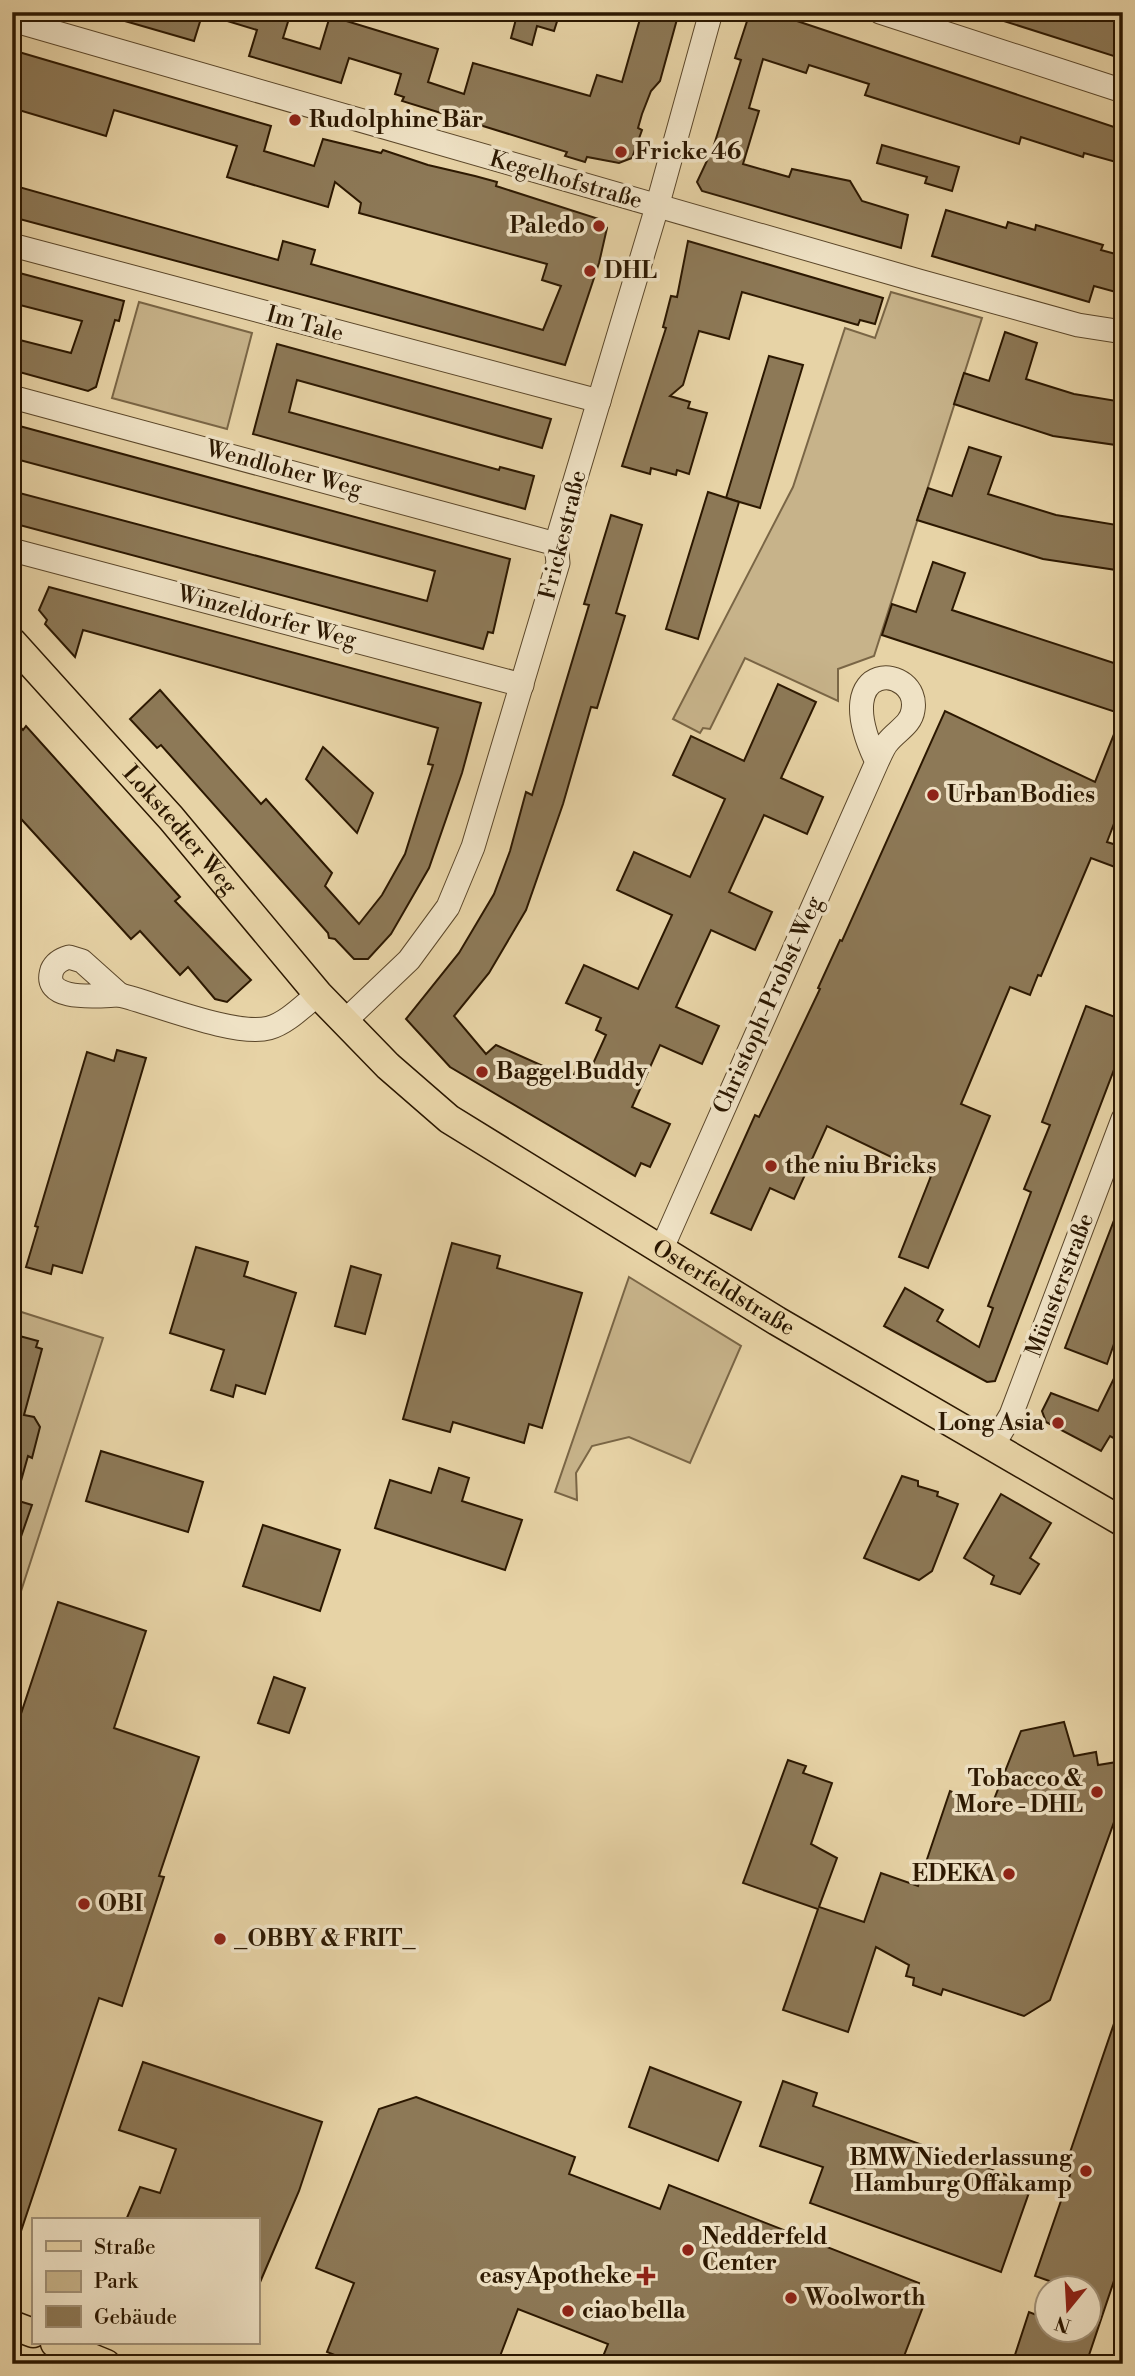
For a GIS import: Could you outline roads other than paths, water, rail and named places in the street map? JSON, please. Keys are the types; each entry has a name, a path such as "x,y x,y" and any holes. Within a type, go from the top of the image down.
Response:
{"main road":[{"name":"Lokstedter Weg","path":"12,642 171,818 318,994 346,1020"},
{"name":"Osterfeldstraße","path":"346,1020 388,1066 449,1119 777,1321 1123,1522"},
{"path":"12,2325 32,2333"},
{"path":"57,2344 106,2364"}],"street":[{"name":"Frickestraße","path":"346,1020 409,960 448,907 473,847 558,563 556,544 657,207 711,12"},
{"path":"880,12 1123,91"},
{"name":"Kegelhofstraße","path":"12,20 657,207 1078,325 1123,332"},
{"name":"Im Tale","path":"12,245 599,401"},
{"name":"Wendloher Weg","path":"12,397 556,544"},
{"name":"Winzeldorfer Weg","path":"12,550 522,685"},
{"name":"Christoph-Probst-Weg","path":"662,1248 877,762"},
{"path":"120,995 227,1026 256,1030 285,1020 318,994"},
{"name":"Münsterstraße","path":"992,1447 1011,1415 1123,1119"}],"place":[{"name":"Rudolphine Bär","path":"295,120"},
{"name":"Fricke 46","path":"621,152"},
{"name":"Paledo","path":"599,226"},
{"name":"DHL","path":"590,271"},
{"name":"Urban Bodies","path":"933,795"},
{"name":"Baggel Buddy","path":"482,1072"},
{"name":"the niu Bricks","path":"771,1166"},
{"name":"Long Asia","path":"1058,1423"},
{"name":"Tobacco & More - DHL","path":"1097,1792"},
{"name":"EDEKA","path":"1009,1874"},
{"name":"OBI","path":"84,1904"},
{"name":"_OBBY & FRIT_","path":"220,1939"},
{"name":"BMW Niederlassung Hamburg Offakamp","path":"1086,2171"},
{"name":"Nedderfeld Center","path":"688,2250"},
{"name":"easyApotheke","path":"646,2276"},
{"name":"Woolworth","path":"791,2298"},
{"name":"ciao bella","path":"568,2311"}]}
